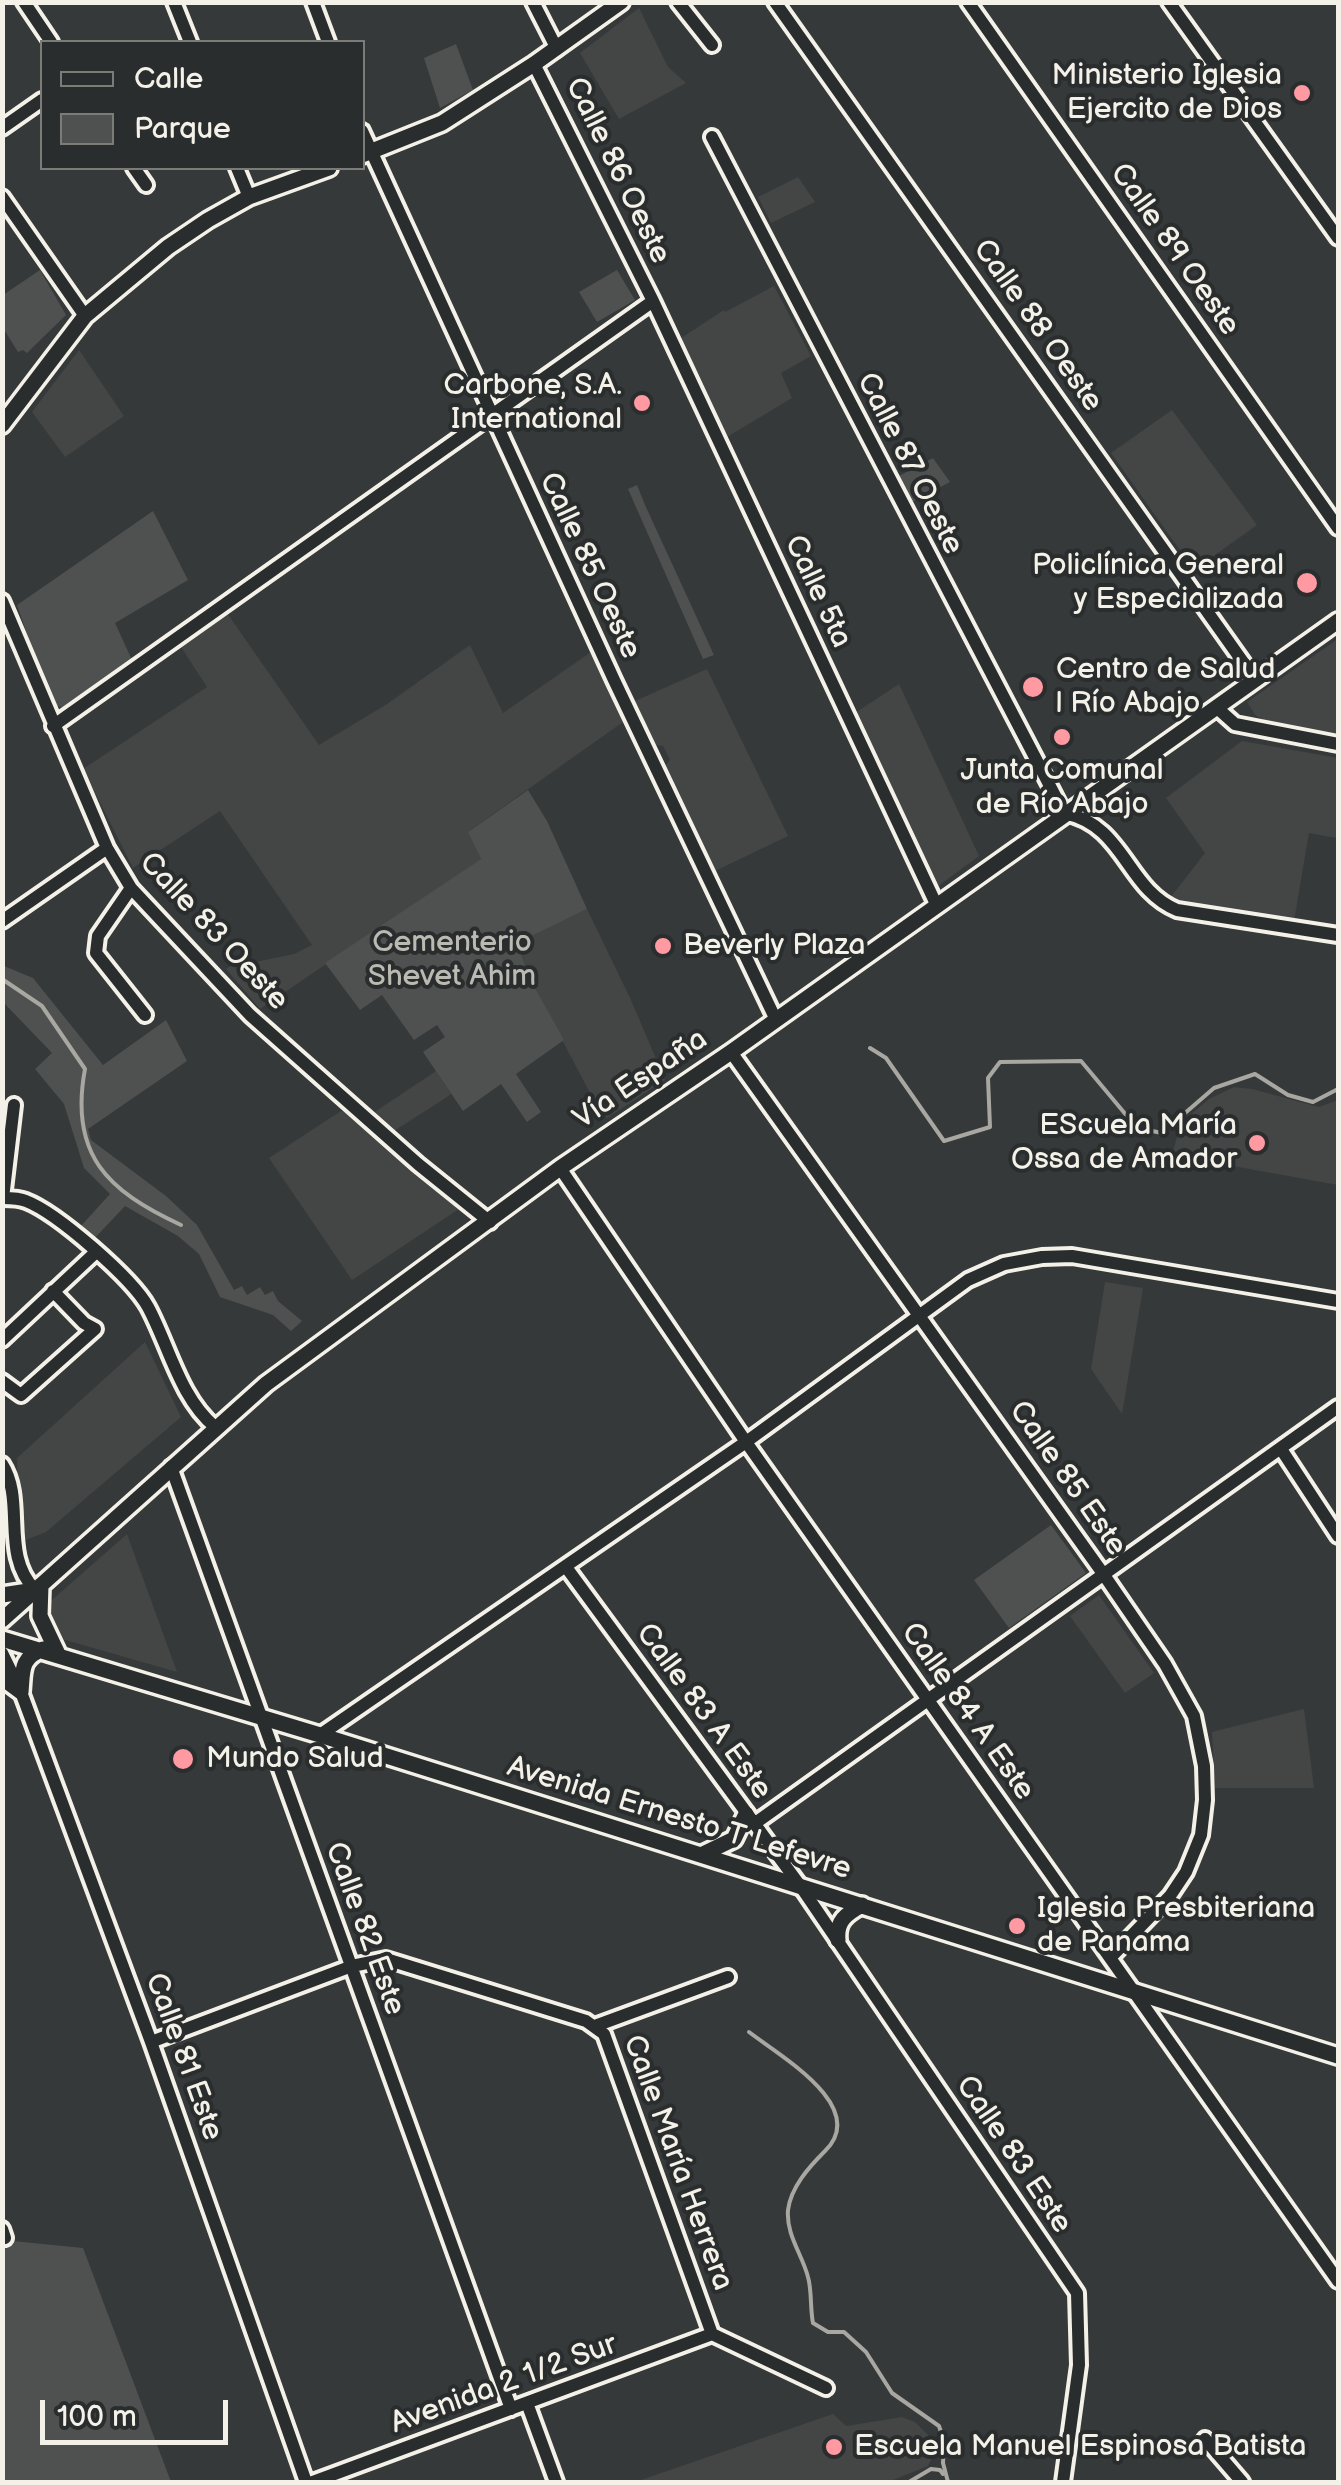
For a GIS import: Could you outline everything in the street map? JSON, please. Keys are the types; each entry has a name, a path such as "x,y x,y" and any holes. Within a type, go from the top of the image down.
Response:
{"main road":[{"path":"367,154 442,123 557,49 621,2"},
{"path":"2,425 85,316 168,247 248,197 323,170"},
{"name":"Vía España","path":"2,1620 266,1384 560,1168 731,1052 1338,621"},
{"path":"2,1596 38,1587 40,1616 51,1652 31,1655 23,1664 21,1692"},
{"name":"Avenida Ernesto T Lefevre","path":"2,1639 862,1904 1338,2056"},
{"path":"2,1678 21,1692"},
{"path":"701,1855 730,1842 750,1819"},
{"path":"838,1940 842,1918 862,1904"}],"street":[{"path":"24,2 50,40"},
{"path":"174,2 189,40"},
{"path":"313,2 327,40"},
{"name":"Calle 86 Oeste","path":"532,2 557,49"},
{"path":"678,2 712,45"},
{"name":"Calle 88 Oeste","path":"775,2 1255,680"},
{"name":"Calle 89 Oeste","path":"968,2 1338,528"},
{"path":"1169,2 1338,238"},
{"name":"Calle 86 Oeste","path":"534,64 653,301"},
{"path":"2,128 40,101"},
{"name":"Calle 87 Oeste","path":"712,137 1064,813"},
{"name":"Calle 85 Oeste","path":"367,154 776,1020"},
{"path":"136,170 146,184"},
{"path":"239,170 248,197"},
{"path":"2,196 85,316"},
{"path":"54,726 653,301"},
{"name":"Calle 5ta","path":"653,301 936,904"},
{"name":"Calle 83 Oeste","path":"2,601 107,848 131,888 250,1015 418,1164 490,1222"},
{"path":"1216,707 1235,724 1338,744"},
{"path":"1064,813 1098,826 1158,902 1177,910 1338,934"},
{"path":"2,921 107,848"},
{"path":"131,888 98,936 96,953 145,1015"},
{"name":"Calle 85 Este","path":"731,1052 1104,1575 1165,1664 1194,1716 1204,1766 1201,1835 1186,1872 1154,1916 1110,1958"},
{"path":"14,1106 3,1198 22,1199 43,1210 131,1283 147,1304 198,1413 215,1427"},
{"name":"Calle 84 A Este","path":"560,1168 746,1442 1338,2281"},
{"path":"2,1340 96,1252"},
{"path":"320,1735 746,1442 919,1313 968,1280 1004,1264 1042,1256 1072,1256 1338,1300"},
{"path":"2,1382 21,1395 96,1329 84,1323 53,1291"},
{"path":"750,1819 928,1702 1338,1407"},
{"path":"1280,1449 1338,1536"},
{"path":"2,1464 10,1476 12,1533 21,1576 38,1587"},
{"name":"Calle 82 Este","path":"171,1467 511,2409"},
{"name":"Calle 83 A Este","path":"566,1566 800,1887"},
{"name":"Calle 81 Este","path":"2,1653 21,1692 151,2042 309,2482"},
{"name":"Calle 83 Este","path":"800,1887 1077,2293 1079,2365 1063,2482"},
{"name":"Calle María Herrera","path":"151,2042 376,1959 396,1960 596,2026 604,2034 712,2334"},
{"path":"596,2026 728,1976"},
{"path":"712,2334 826,2388"},
{"name":"Avenida 2 1/2 Sur","path":"309,2482 712,2334"},
{"path":"527,2403 556,2482"},
{"path":"1205,2439 1242,2482"}],"shaded area":[{"path":"639,8 668,67 686,83 619,119 580,53"},
{"path":"798,177 815,202 771,223 758,197"},
{"path":"774,286 811,356 781,373 792,398 727,437 698,372 694,374 678,340 724,310"},
{"path":"79,350 124,416 65,457 32,412"},
{"path":"1172,410 1257,525 1194,570 1111,453"},
{"path":"227,613 319,745 387,704 470,645 503,713 591,652 623,722 469,831 481,859 260,1009 226,969 234,963 239,967 250,957 255,962 294,954 312,945 220,811 133,868 83,769 207,687 181,647"},
{"path":"1338,639 1338,734 1269,722 1256,716 1247,702"},
{"path":"707,669 788,836 713,872 666,765 670,760 663,746 655,745 635,701"},
{"path":"899,684 979,856 937,887 852,715"},
{"path":"1242,741 1338,758 1336,838 1309,833 1294,921 1184,906 1170,898 1205,853 1166,798"},
{"path":"587,909 665,1080 607,1118 531,981 517,942"},
{"path":"436,1071 451,1094 444,1099 394,1131 373,1113"},
{"name":"EScuela María Ossa de Amador","path":"1234,1087 1319,1107 1338,1100 1338,1185 1172,1155 1181,1123 1209,1099"},
{"path":"341,1111 351,1113 459,1209 352,1280 269,1158"},
{"path":"1105,1282 1143,1288 1122,1414 1091,1369"},
{"path":"145,1342 181,1417 46,1532 23,1541 17,1458"},
{"path":"127,1534 177,1672 55,1637 45,1606"},
{"path":"1099,1595 1154,1673 1125,1693 1070,1616"},
{"path":"1304,1709 1314,1788 1215,1788 1212,1732"},
{"name":"Escuela Manuel Espinosa Batista","path":"833,2414 846,2426 902,2417 915,2422 928,2435 932,2458 928,2466 888,2482 635,2482"}],"green space":[{"path":"456,44 473,90 440,108 424,58"},
{"path":"40,270 66,315 27,353 18,352 3,328 3,295"},
{"path":"617,270 635,300 597,322 579,292"},
{"path":"933,458 950,482 912,502 899,476"},
{"path":"637,485 714,655 703,659 628,489"},
{"path":"153,511 188,580 115,623 132,660 62,707 56,706 17,605"},
{"name":"Cementerio Shevet Ahim","path":"528,790 547,821 587,909 517,943 531,981 564,1040 516,1074 541,1112 527,1122 501,1084 463,1111 423,1052 445,1037 437,1025 414,1040 382,995 360,1010 325,963 481,859 468,832"},
{"path":"4,966 33,978 103,1065 166,1020 187,1061 88,1129 91,1140 166,1196 197,1225 234,1290 242,1286 247,1295 260,1287 265,1295 273,1291 278,1301 302,1321 291,1331 273,1315 220,1297 199,1254 178,1236 125,1206 93,1240 80,1227 110,1194 84,1168 64,1104 35,1069 52,1053 3,1002"},
{"path":"1051,1525 1086,1573 1009,1628 974,1580"},
{"path":"13,2241 83,2248 171,2482 3,2482 2,2249"}],"waterway":[{"path":"2,979 42,1006 85,1069 83,1124 99,1166 133,1198 181,1225"},
{"path":"870,1048 886,1058 944,1141 990,1127 988,1078 1000,1062 1081,1061 1137,1128 1162,1133 1214,1088 1255,1074 1288,1095 1313,1102 1338,1089"},
{"path":"749,2032 816,2084 836,2117 836,2134 797,2185 788,2210 792,2236 809,2282 813,2323 828,2332 844,2332 866,2352 892,2393 939,2426 948,2482"},
{"path":"909,2482 931,2469 943,2474"}],"place":[{"name":"Ministerio Iglesia Ejercito de Dios","path":"1302,93"},
{"name":"Carbone, S.A. International","path":"642,403"},
{"name":"Policlínica General y Especializada","path":"1307,583"},
{"name":"Centro de Salud | Río Abajo","path":"1033,687"},
{"name":"Junta Comunal de Río Abajo","path":"1062,737"},
{"name":"Beverly Plaza","path":"663,946"},
{"name":"EScuela María Ossa de Amador","path":"1257,1143"},
{"name":"Mundo Salud","path":"183,1759"},
{"name":"Iglesia Presbiteriana de Panama","path":"1017,1926"},
{"name":"Escuela Manuel Espinosa Batista","path":"834,2447"}]}
